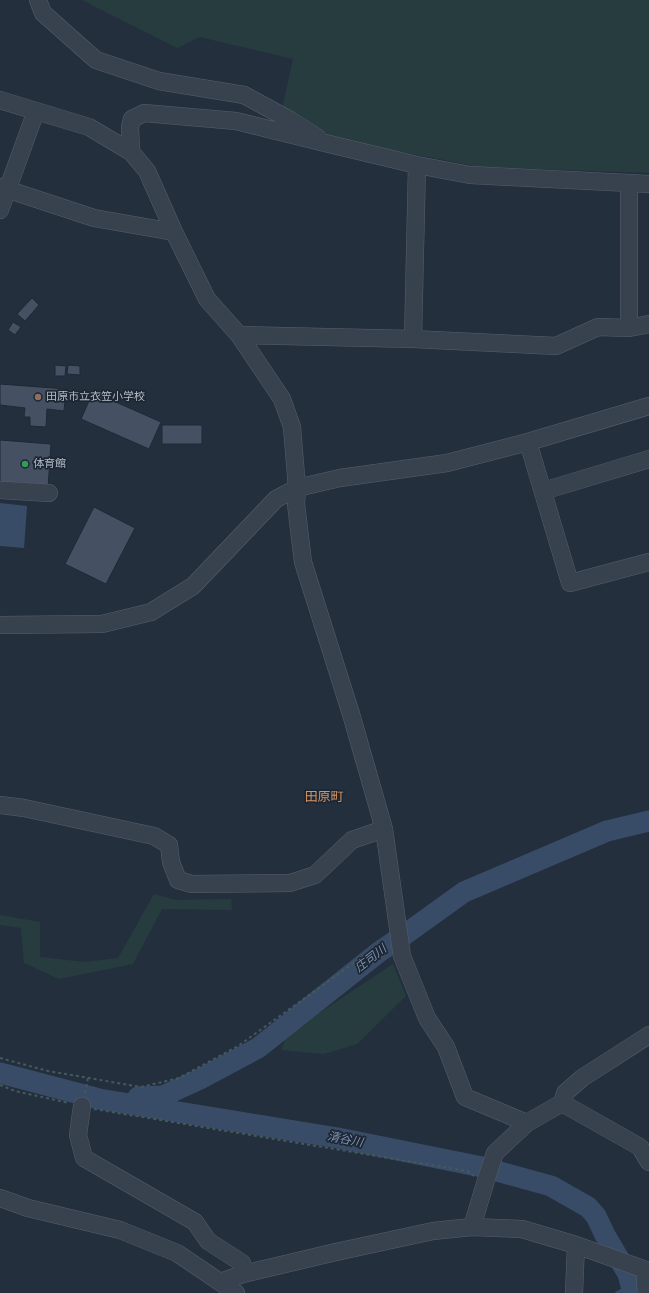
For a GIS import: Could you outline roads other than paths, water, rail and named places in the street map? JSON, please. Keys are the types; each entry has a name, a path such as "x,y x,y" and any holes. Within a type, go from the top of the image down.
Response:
{"street":[{"path":"38,0 43,13 96,60 159,81 244,95 290,120 329,144"},
{"path":"0,100 89,128 131,152 147,171 174,232 207,299 239,335 282,399 292,427 297,488 296,504 303,562 351,714 384,829 402,956 427,1018 446,1047 465,1097 527,1123"},
{"path":"0,210 4,189 36,111"},
{"path":"131,152 130,127 132,119 144,113 236,121 418,165 470,175 649,184"},
{"path":"413,339 418,165"},
{"path":"629,183 629,328"},
{"path":"4,189 94,218 174,232"},
{"path":"239,335 413,339 556,346 598,327 629,328 649,324"},
{"path":"0,625 102,624 151,612 193,586 276,499 297,488 340,478 447,463 528,442 649,406"},
{"path":"528,442 570,583 649,562"},
{"path":"543,491 649,459"},
{"path":"0,490 49,493"},
{"path":"0,805 24,808 154,836 169,845 171,862 178,880 192,884 290,883 315,875 352,840 384,829"},
{"path":"472,1227 496,1153 527,1123 562,1103 565,1093 582,1078 649,1035"},
{"path":"562,1103 640,1147 649,1162"},
{"path":"82,1106 78,1135 84,1158 196,1222 208,1240 242,1263 243,1274"},
{"path":"0,1198 28,1208 120,1230 177,1253 236,1293"},
{"path":"220,1282 243,1274 432,1231 472,1227 522,1229 644,1270 646,1293"},
{"path":"574,1293 576,1246"}],"water":[{"path":"0,503 27,506 24,548 0,546"}],"waterway":[{"name":"庄司川","path":"138,1097 163,1096 200,1079 258,1048 379,952 464,892 607,831 649,821"},
{"name":"清谷川","path":"0,1073 99,1099 338,1138 482,1167 551,1186 588,1207 596,1216 605,1235 628,1274 633,1293"},
{"name":"清谷川","path":"617,1293 632,1285 640,1278"}],"place":[{"name":"田原市立衣笠小学校","path":"38,397"},
{"name":"体育館","path":"25,464"}],"district":[{"name":"田原町","path":"324,798"}]}
